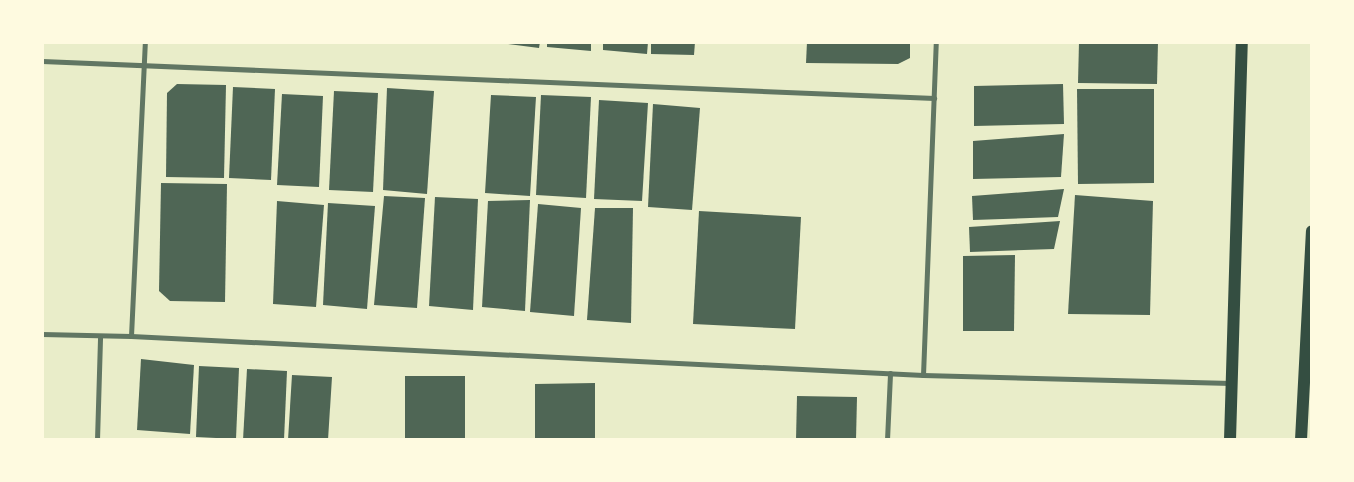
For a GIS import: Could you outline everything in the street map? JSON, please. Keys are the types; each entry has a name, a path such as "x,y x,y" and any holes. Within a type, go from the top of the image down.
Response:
{"main road":[{"path":"1230,440 1242,42"},
{"path":"1302,440 1312,231"}],"street":[{"path":"130,336 145,42"},
{"path":"923,375 936,42"},
{"path":"42,61 934,98"},
{"path":"42,334 100,337 130,336 923,375 1232,384"},
{"path":"98,440 100,337"},
{"path":"887,440 890,373"}],"building":[{"path":"493,42 540,42 539,48"},
{"path":"547,42 591,42 591,51 547,47"},
{"path":"603,42 648,42 647,54 603,50"},
{"path":"651,42 695,42 694,55 651,54"},
{"path":"807,42 910,42 910,58 898,64 806,63"},
{"path":"1079,42 1158,42 1157,84 1078,83"},
{"path":"177,84 226,85 224,178 166,177 167,93"},
{"path":"1063,84 1064,124 974,126 974,86"},
{"path":"233,87 275,89 271,180 229,178"},
{"path":"387,88 434,91 427,194 383,190"},
{"path":"1077,89 1154,89 1154,183 1078,184"},
{"path":"334,91 378,93 373,192 329,190"},
{"path":"282,94 323,96 319,187 277,185"},
{"path":"491,95 536,97 530,196 485,193"},
{"path":"541,95 591,97 586,198 536,195"},
{"path":"599,100 648,103 642,201 594,199"},
{"path":"653,104 700,108 692,210 648,207"},
{"path":"1064,134 1061,177 973,179 973,141"},
{"path":"161,183 227,184 225,302 170,301 159,291"},
{"path":"1064,189 1058,217 973,220 972,196"},
{"path":"1075,195 1153,201 1150,315 1068,314"},
{"path":"384,196 425,198 417,308 374,305"},
{"path":"435,197 478,199 473,310 429,306"},
{"path":"530,200 525,311 482,307 488,201"},
{"path":"277,201 324,205 316,307 273,304"},
{"path":"328,203 375,206 367,309 323,305"},
{"path":"538,204 581,208 574,316 530,312"},
{"path":"595,208 633,208 631,323 587,320"},
{"path":"699,211 801,217 795,329 693,324"},
{"path":"1060,221 1054,249 970,252 969,227"},
{"path":"1015,255 1014,331 963,331 963,256"},
{"path":"141,359 194,365 190,434 137,430"},
{"path":"199,366 239,368 236,439 196,437"},
{"path":"247,369 287,371 284,440 243,440"},
{"path":"292,375 332,377 328,440 288,440"},
{"path":"405,376 465,376 465,440 405,440"},
{"path":"595,383 595,440 535,440 535,384"},
{"path":"797,396 857,397 856,440 796,440"}]}
